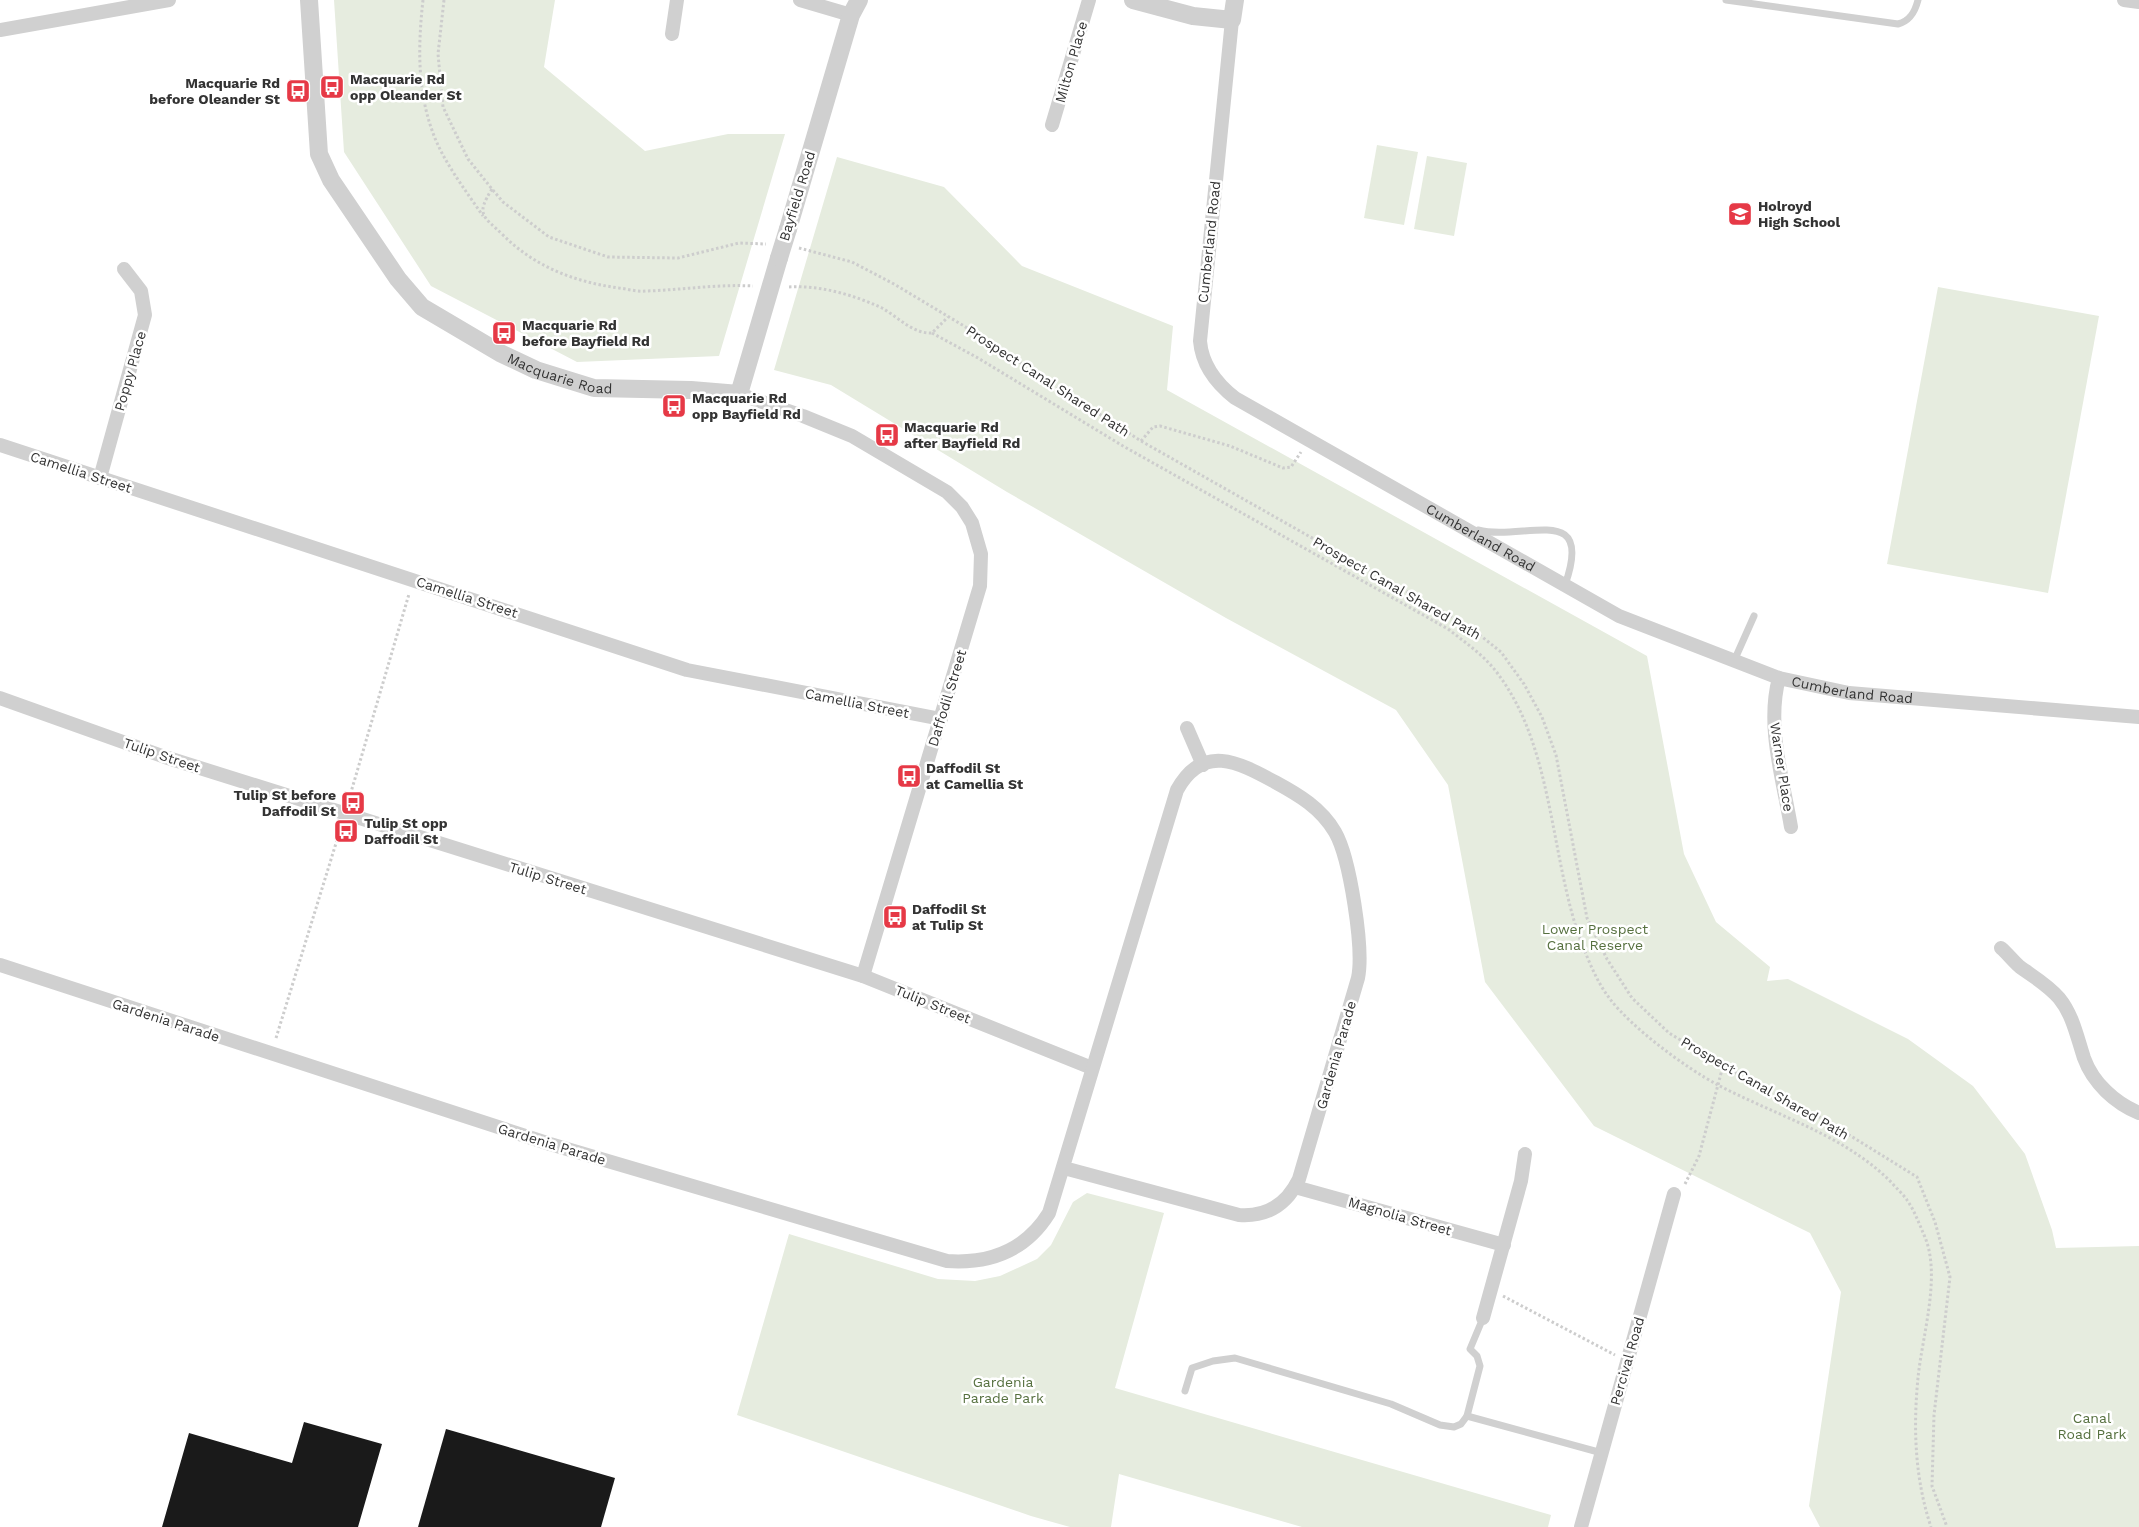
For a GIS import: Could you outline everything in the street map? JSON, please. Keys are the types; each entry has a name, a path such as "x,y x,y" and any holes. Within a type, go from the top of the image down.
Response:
{"street":[{"path":"0,30 169,0"},
{"path":"672,34 677,0"},
{"path":"800,0 855,5"},
{"name":"Milton Place","path":"1052,125 1089,0"},
{"path":"1133,0 1193,16 1232,20"},
{"name":"Cumberland Road","path":"1234,0 1201,315 1200,347 1211,372 1229,393 1243,404 1624,619 1779,678 1849,693 2139,718"},
{"path":"2124,0 2139,2"},
{"name":"Macquarie Road","path":"306,1 319,154 331,180 398,279 422,307 455,328 536,370 594,388 691,390 739,394 803,416 864,442 947,492 962,507"},
{"name":"Bayfield Road","path":"739,394 855,5"},
{"name":"Poppy Place","path":"100,478 145,315 141,291 124,269"},
{"name":"Camellia Street","path":"0,447 687,670 941,720"},
{"name":"Daffodil Street","path":"863,976 941,720 982,575 979,545 972,523 962,507"},
{"name":"Warner Place","path":"1779,678 1774,696 1773,720 1791,827"},
{"name":"Tulip Street","path":"0,698 165,757 863,976 1092,1068"},
{"path":"1187,728 1203,765"},
{"name":"Gardenia Parade","path":"0,965 550,1144 947,1261 964,1262 992,1258 1015,1249 1025,1241 1036,1232 1049,1212 1064,1168 1092,1068 1177,790 1189,774 1203,765 1222,760 1242,764 1300,796 1318,810 1331,826 1345,859 1361,963 1302,1172 1296,1187 1289,1196 1269,1211 1259,1215 1240,1215 1064,1168"},
{"path":"2001,948 2019,966 2042,982 2059,998 2071,1018 2084,1058 2096,1081 2119,1102 2139,1113"},
{"path":"1483,1318 1521,1181 1525,1154"},
{"name":"Magnolia Street","path":"1296,1187 1504,1245"},
{"name":"Percival Road","path":"1581,1527 1674,1194"}],"lane":[{"path":"1726,0 1898,24 1910,18 1918,0"},
{"path":"1461,526 1490,534 1546,529 1557,530 1564,534 1573,550 1573,562 1565,585"},
{"path":"1734,661 1754,616"},
{"path":"1185,1391 1192,1368 1213,1361 1236,1358 1391,1404 1440,1425 1454,1426 1461,1424 1468,1416 1480,1366 1480,1361 1470,1349 1483,1318"},
{"path":"1468,1416 1602,1452"}],"path":[{"path":"423,0 418,38 421,87 433,134 459,180 484,217 514,247 544,266 591,284 644,292 731,285 820,289 853,297 882,309 923,334 932,333 978,358 1131,451 1448,629 1478,652 1498,674 1519,710 1536,750 1569,908 1589,963 1610,999 1670,1055 1716,1085 1830,1138 1875,1166 1907,1199 1926,1239 1932,1276 1918,1379 1915,1444 1923,1504 1931,1527"},
{"path":"444,0 438,54 443,107 468,159 503,202 549,237 608,258 678,258 739,243 761,243"},
{"path":"484,217 482,205 492,188"},
{"name":"Prospect Canal Shared Path","path":"804,248 852,262 948,317 1141,441 1471,628 1501,652 1528,692 1542,718 1556,755 1588,918 1608,959 1632,998 1663,1027 1723,1066 1825,1120 1917,1177 1935,1222 1950,1277 1934,1415 1932,1477 1932,1486 1947,1527"},
{"path":"932,333 948,317"},
{"path":"1141,441 1153,427 1160,426 1230,446 1282,468 1291,467 1309,440"},
{"path":"1674,1194 1688,1181 1700,1156 1716,1085 1723,1066"},
{"path":"1492,1290 1627,1361"}],"green space":[{"path":"334,0 555,0 544,67 645,151 728,134 785,134 719,356 577,362 431,286 344,152"},
{"path":"1377,145 1418,152 1404,225 1364,218"},
{"path":"1427,156 1467,163 1454,236 1414,229"},
{"name":"Lower Prospect Canal Reserve","path":"837,157 944,187 1022,266 1173,326 1167,390 1647,656 1684,854 1716,922 1770,967 1767,981 1788,979 1908,1039 1973,1086 2025,1154 2052,1230 2056,1248 2139,1246 2139,1527 1820,1527 1809,1506 1841,1292 1810,1233 1594,1126 1485,982 1448,785 1396,710 1226,618 1007,492 831,385 774,370"},
{"path":"1938,287 2099,316 2048,593 1887,564"},
{"name":"Gardenia Parade Park","path":"1087,1193 1164,1213 1115,1388 1551,1515 1548,1527 1302,1527 1119,1474 1111,1527 1070,1527 1031,1516 737,1415 789,1234 938,1279 975,1281 1000,1276 1037,1259 1051,1245 1073,1202"}],"building":[{"path":"304,1422 382,1444 358,1527 162,1527 189,1433 292,1463"},
{"path":"446,1429 615,1478 601,1527 418,1527"}],"place":[{"name":"Macquarie Rd opp Oleander St","path":"332,87"},
{"name":"Macquarie Rd before Oleander St","path":"298,91"},
{"name":"Holroyd High School","path":"1740,214"},
{"name":"Macquarie Rd before Bayfield Rd","path":"504,333"},
{"name":"Macquarie Rd opp Bayfield Rd","path":"674,406"},
{"name":"Macquarie Rd after Bayfield Rd","path":"887,435"},
{"name":"Daffodil St at Camellia St","path":"909,776"},
{"name":"Tulip St before Daffodil St","path":"353,803"},
{"name":"Tulip St opp Daffodil St","path":"346,831"},
{"name":"Daffodil St at Tulip St","path":"895,917"}],"park label":[{"name":"Canal Road Park","path":"2092,1426"}]}
